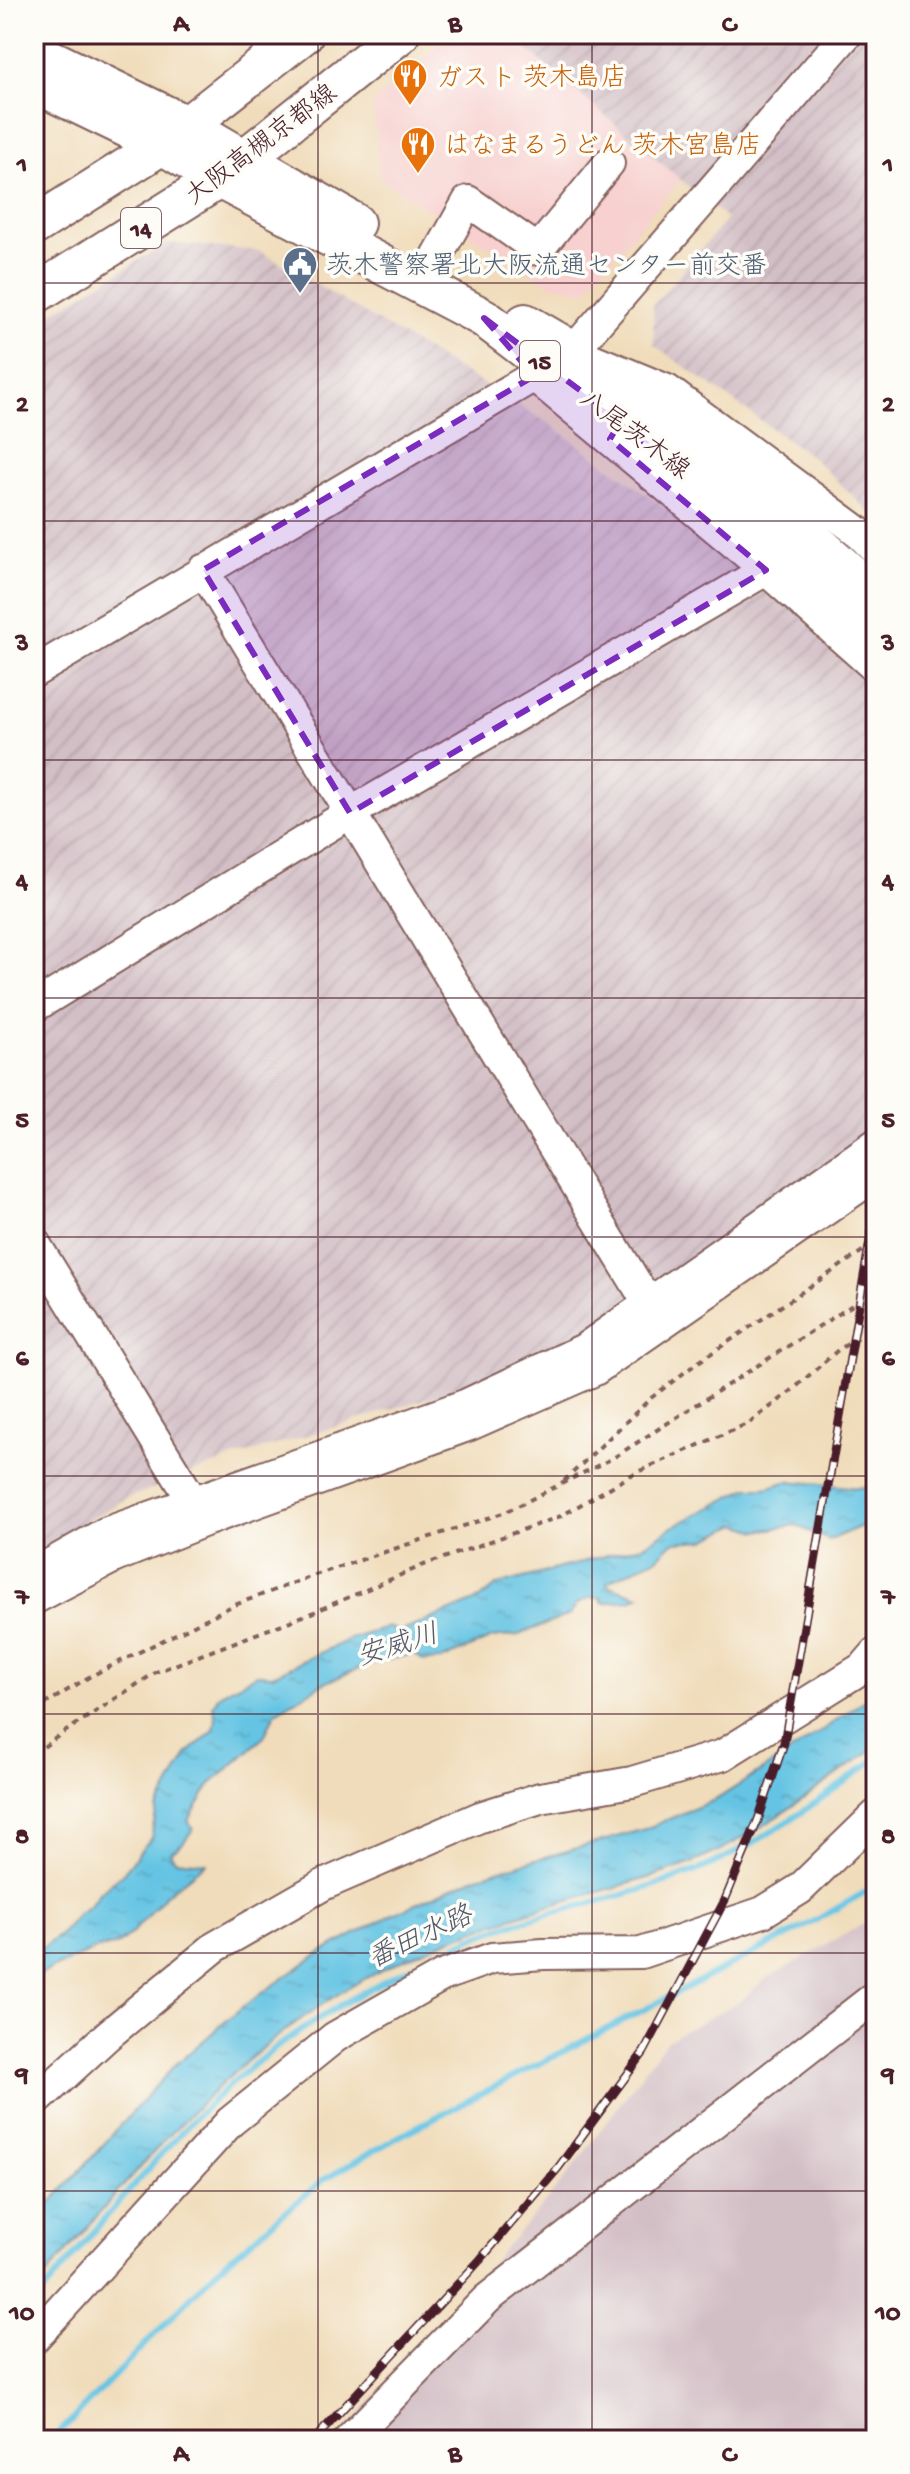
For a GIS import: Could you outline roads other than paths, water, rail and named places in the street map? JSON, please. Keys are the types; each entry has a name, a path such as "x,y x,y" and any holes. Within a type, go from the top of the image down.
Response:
{"main road":[{"name":"14","path":"34,226 175,136 304,34"},
{"name":"大阪高槻京都線","path":"34,295 233,169 388,38"},
{"path":"34,51 175,136"},
{"path":"34,83 175,136"},
{"name":"八尾茨木線","path":"175,136 484,318 745,517 876,638"},
{"name":"八尾茨木線","path":"233,169 431,267 573,351 763,494 876,596"},
{"path":"484,318 534,376"},
{"path":"576,410 658,449"}],"street":[{"path":"847,34 573,351 667,390 856,530 876,550"},
{"path":"431,267 468,201 538,250 609,163"},
{"path":"34,672 534,376 766,570 876,668"},
{"path":"203,570 654,1314"},
{"path":"34,1007 350,813 766,570"},
{"path":"34,1573 105,1533 199,1511 470,1425 595,1370 654,1314 876,1144"},
{"path":"654,1314 876,1175"},
{"path":"34,1242 199,1511"},
{"path":"34,1599 199,1511"},
{"path":"34,2103 108,2035 215,1947 323,1885 480,1817 540,1798 632,1782 723,1755 864,1667 876,1653"},
{"path":"34,2338 230,2122 335,2037 442,1976 492,1958 641,1953 763,1912 800,1889 876,1815"},
{"path":"349,2440 487,2299 876,1996"}],"water":[{"name":"安威川","path":"789,1481 859,1488 876,1485 876,1520 829,1540 796,1525 758,1531 737,1524 705,1540 673,1542 657,1558 607,1582 609,1586 639,1596 631,1600 602,1603 602,1598 591,1597 577,1604 570,1615 518,1635 492,1638 441,1660 424,1661 414,1654 369,1664 322,1684 275,1713 264,1737 210,1785 188,1821 193,1829 183,1843 170,1853 175,1860 206,1863 167,1894 117,1945 98,1948 34,1977 34,1954 90,1906 97,1895 123,1873 151,1838 157,1809 188,1753 214,1730 216,1719 213,1706 219,1695 257,1674 273,1675 350,1639 389,1627 400,1632 480,1599 498,1585 645,1545 672,1527 748,1488 766,1488"},
{"name":"番田水路","path":"876,1692 876,1747 758,1829 707,1856 667,1872 538,1909 432,1947 381,1970 309,2013 222,2083 182,2122 34,2290 34,2222 173,2067 241,2008 318,1954 391,1915 478,1876 645,1829 717,1799 799,1747"}],"waterway":[{"name":"番田水路","path":"34,2303 193,2120 247,2070 308,2026 371,1988 483,1934 631,1893 708,1866 774,1831 876,1759"},
{"path":"52,2440 220,2267 323,2180 405,2133 804,1927 876,1886"}],"railway":[{"path":"314,2440 480,2260 558,2168 644,2052 725,1900 758,1820 784,1743 876,1206"}],"place":[{"name":"ガスト 茨木島店","path":"410,107"},
{"name":"はなまるうどん 茨木宮島店","path":"418,175"},
{"name":"茨木警察署北大阪流通センター前交番","path":"300,295"}]}
